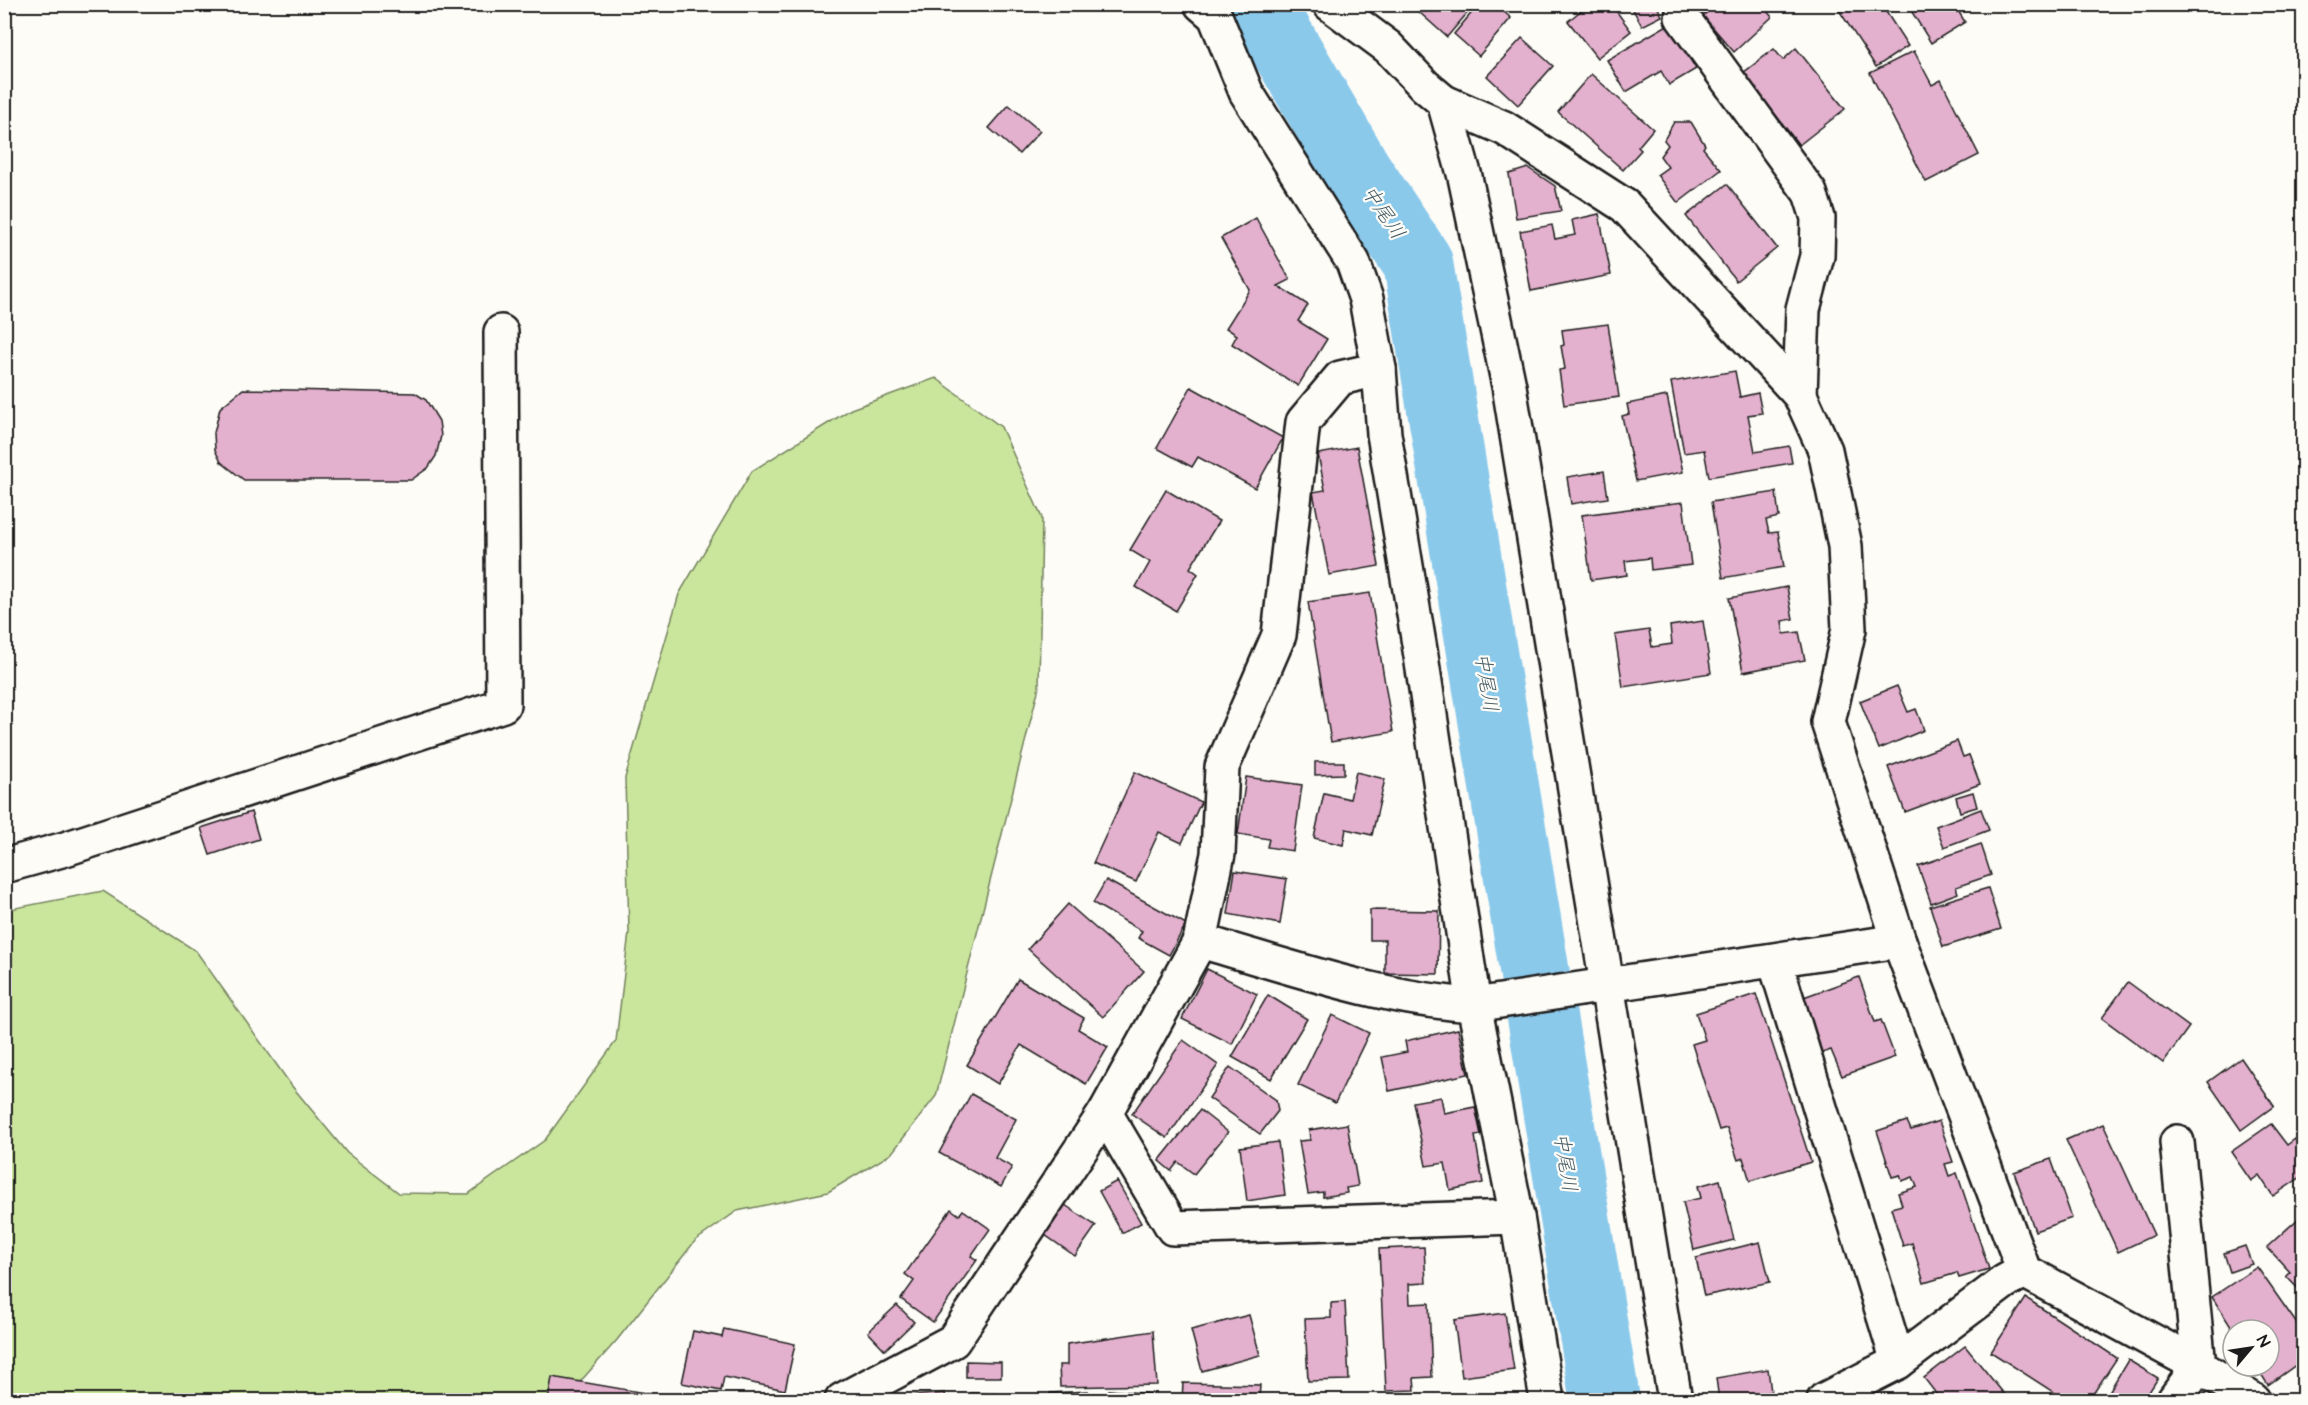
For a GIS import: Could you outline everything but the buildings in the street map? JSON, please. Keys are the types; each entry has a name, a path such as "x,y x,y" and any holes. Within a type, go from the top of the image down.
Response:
{"street":[{"path":"1202,4 1215,16 1246,92 1353,262 1366,299 1379,369 1384,434 1421,656 1474,1005 1517,1217 1547,1401"},
{"path":"1330,4 1388,47 1425,87 1444,102 1504,128 1626,206 1800,395 1825,450 1845,546 1849,629 1828,722 1899,941 2024,1271 2199,1366 2253,1401"},
{"path":"1685,4 1682,17 1810,193 1818,218 1816,256 1803,309 1800,395"},
{"path":"1444,102 1465,177 1509,386 1598,987 1675,1401"},
{"path":"4,866 65,849 503,705 501,332"},
{"path":"842,1401 953,1341 1105,1113 1200,941 1218,854 1222,767 1279,635 1304,422 1340,378 1379,369"},
{"path":"1200,941 1350,984 1428,1002 1474,1005 1899,941"},
{"path":"1775,961 1898,1362"},
{"path":"1105,1113 1173,1228 1517,1217"},
{"path":"2174,1401 2199,1366 2177,1142"},
{"path":"1824,1401 1898,1362 2004,1282 2024,1271"}],"green space":[{"path":"936,378 1001,427 1042,518 1039,687 936,1096 891,1154 828,1192 737,1211 695,1241 617,1340 564,1400 5,1400 5,910 103,891 196,951 291,1085 347,1153 399,1193 468,1194 545,1140 616,1041 629,932 625,778 679,594 752,471 851,409"}],"waterway":[{"name":"中尾川","path":"1255,4 1260,8"},
{"name":"中尾川","path":"1260,4 1358,173 1418,263 1605,1400"}]}
